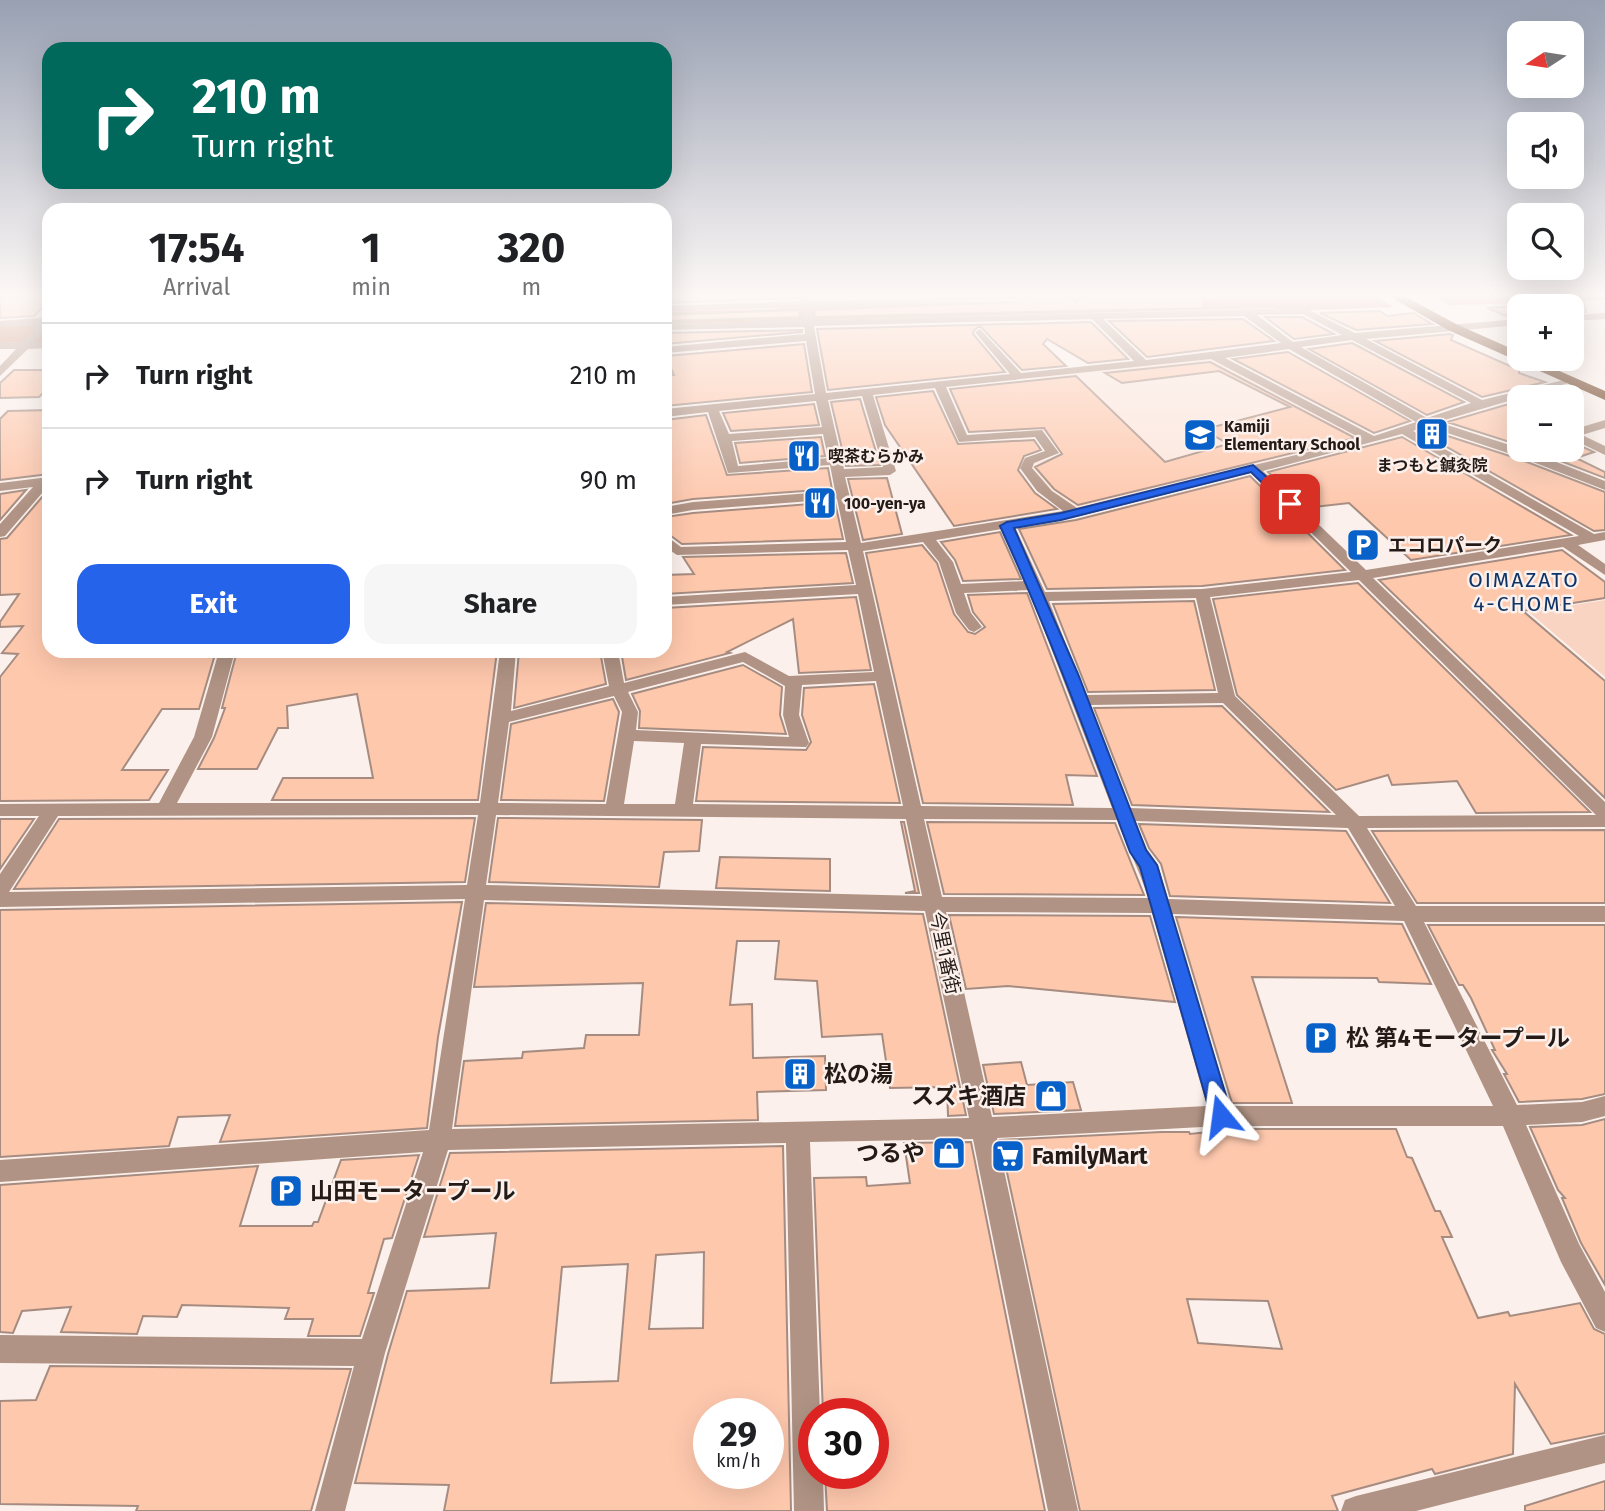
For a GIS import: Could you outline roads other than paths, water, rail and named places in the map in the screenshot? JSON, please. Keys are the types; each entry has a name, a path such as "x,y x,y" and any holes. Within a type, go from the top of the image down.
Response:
{"highway":[{"path":"1548,371 1605,396"},
{"path":"1575,371 1605,384"}],"street":[{"name":"今里1番街","path":"816,367 983,1128 1063,1511"},
{"path":"1010,367 1017,375"},
{"path":"672,412 1106,367"},
{"path":"1233,367 1373,440"},
{"path":"1327,367 1424,422 1507,448"},
{"path":"1408,367 1481,404"},
{"path":"672,548 677,551 855,547 1007,526 1076,513 1373,440 1481,404 1568,380"},
{"path":"939,384 962,439 1038,433 1052,453 1029,461 1026,468 1032,479 1061,506 1076,513"},
{"path":"712,408 725,438 733,470 838,467 890,471 866,391"},
{"path":"1584,431 1605,424"},
{"path":"725,438 830,430"},
{"path":"1403,430 1598,537"},
{"path":"1584,441 1605,451"},
{"path":"1545,462 1605,486"},
{"path":"1253,468 1605,813"},
{"path":"0,487 42,482"},
{"path":"0,533 42,486"},
{"path":"672,510 844,494"},
{"path":"1007,526 1037,591 1081,700 1138,852 1148,865 1221,1116"},
{"path":"927,537 946,562 964,612 974,627"},
{"path":"956,589 1202,593 1363,575 1598,537"},
{"path":"1567,543 1605,571"},
{"path":"672,601 865,589"},
{"path":"1202,593 1227,698 1354,822 1410,915 1510,1116 1570,1253 1605,1319"},
{"path":"501,719 745,657 786,681 884,676"},
{"path":"164,811 203,737 225,658"},
{"path":"330,1511 371,1353 439,1140 501,719 507,658"},
{"path":"611,658 618,689 630,712 614,810"},
{"path":"626,735 800,743 791,715 794,681"},
{"path":"1081,700 1227,698"},
{"path":"684,811 693,737"},
{"path":"0,810 488,808 1124,814 1354,822 1605,821"},
{"path":"0,890 51,811"},
{"path":"0,900 476,892 934,904 1160,906 1410,915 1605,914"},
{"path":"0,1171 439,1140 983,1128 1221,1116 1510,1116 1582,1112 1605,1106"},
{"path":"798,1132 809,1511"},
{"path":"0,1349 371,1353"},
{"path":"1356,1511 1605,1449"}],"place":[{"name":"まつもと鍼灸院","path":"1432,434"},
{"name":"Kamiji Elementary School","path":"1200,435"},
{"name":"喫茶むらかみ","path":"804,456"},
{"name":"100-yen-ya","path":"820,503"},
{"name":"エコロパーク","path":"1363,545"},
{"name":"松 第4モータープール","path":"1321,1038"},
{"name":"松の湯","path":"800,1074"},
{"name":"スズキ酒店","path":"1051,1096"},
{"name":"つるや","path":"949,1153"},
{"name":"FamilyMart","path":"1008,1156"},
{"name":"山田モータープール","path":"286,1191"}],"district":[{"name":"OIMAZATO 4-CHOME","path":"1524,592"}]}
